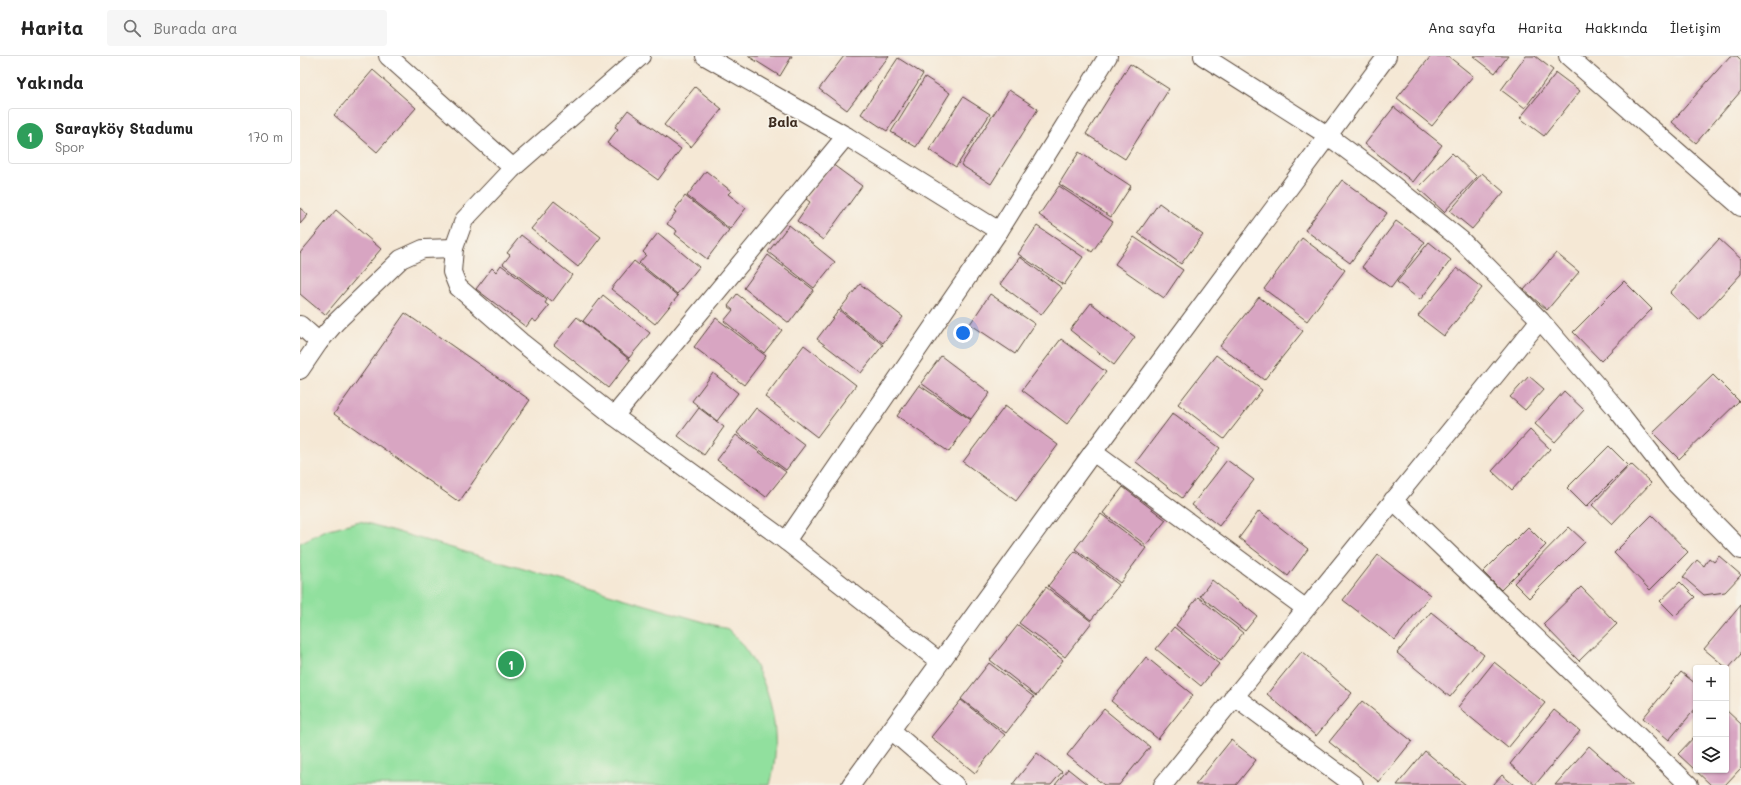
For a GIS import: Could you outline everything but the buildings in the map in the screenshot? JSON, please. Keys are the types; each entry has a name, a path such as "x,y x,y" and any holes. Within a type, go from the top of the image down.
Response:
{"street":[{"path":"388,56 513,168"},
{"path":"641,56 513,168 464,220 454,248 452,272 458,287 521,342 614,416 786,541 940,662"},
{"path":"705,56 846,136 999,232"},
{"path":"786,541 999,232 1108,56"},
{"path":"1203,56 1327,135 1378,173 1461,240 1540,320 1615,407 1673,481 1741,550"},
{"path":"851,785 1093,452 1387,56"},
{"path":"1568,56 1741,207"},
{"path":"614,416 846,136"},
{"path":"300,370 319,342 336,322 401,259 423,249 454,248"},
{"path":"1163,785 1540,320"},
{"path":"300,325 319,342"},
{"path":"1093,452 1305,608"},
{"path":"1393,500 1689,785"},
{"path":"1234,696 1354,785"},
{"path":"891,730 955,785"}],"green space":[{"path":"360,521 728,629 754,662 770,701 774,722 775,743 774,764 770,785 300,785 300,543 326,530"}],"place":[{"name":"Sarayköy Stadumu","path":"511,664"}],"district":[{"name":"Bala","path":"783,122"}]}
